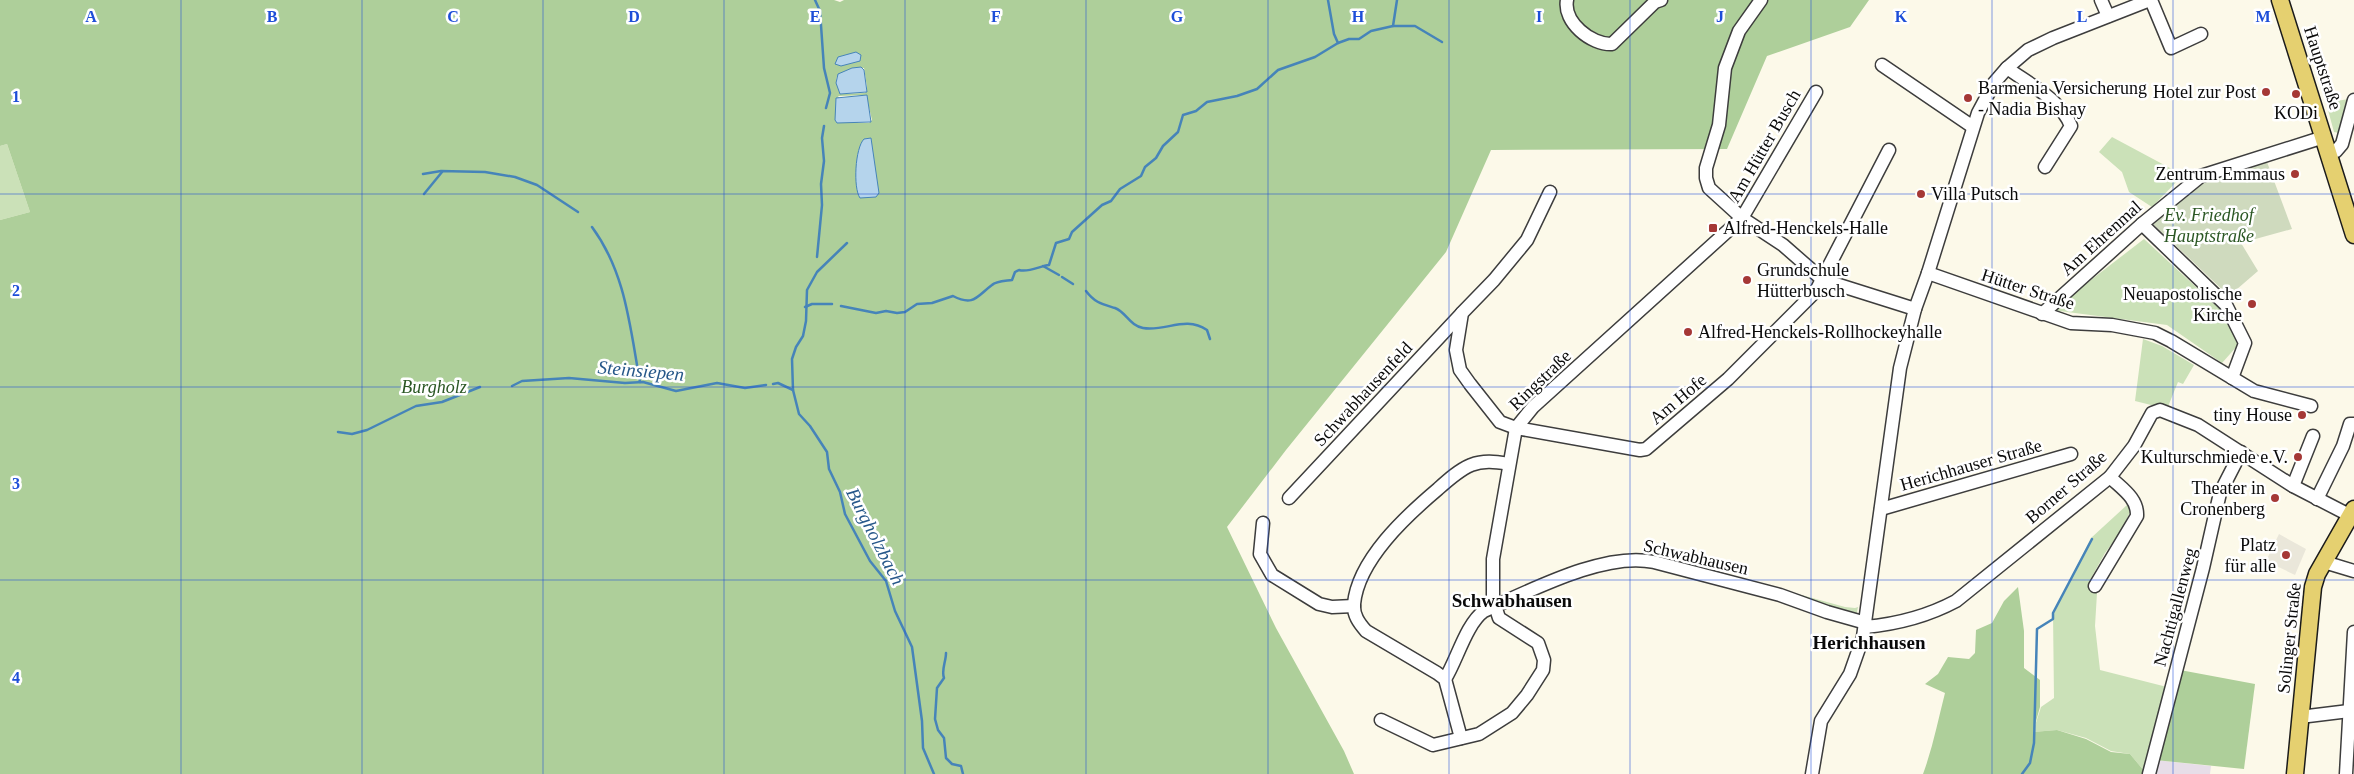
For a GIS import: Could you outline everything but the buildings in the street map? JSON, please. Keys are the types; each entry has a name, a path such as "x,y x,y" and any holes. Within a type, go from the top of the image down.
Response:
{"main road":[{"name":"Hauptstraße","path":"2280,0 2354,235"},
{"name":"Solinger Straße","path":"2295,774 2313,587 2316,574 2353,515"}],"street":[{"path":"1567,0 1566,5 1572,21 1579,31 1604,44 1612,44 1655,2 1661,0"},
{"path":"1761,0 1739,31 1726,68 1719,125 1706,168 1709,188 1742,218 1783,245 1823,280 1915,309"},
{"path":"2100,0 2108,16"},
{"name":"Herichhauser Straße","path":"1865,625 1900,368 1915,309 1973,127 1986,96 2007,68 2028,50 2151,0 2171,48 2201,34"},
{"path":"1882,65 1973,127"},
{"path":"2007,68 2054,102 2067,115 2071,126 2045,167"},
{"name":"Am Hütter Busch","path":"1742,218 1816,92"},
{"path":"2329,153 2336,151 2342,144 2354,100"},
{"name":"Am Ehrenmal","path":"2042,314 2142,224 2201,176 2324,136"},
{"name":"Am Hofe","path":"1516,428 1640,450 1646,449 1728,379 1816,291 1889,150"},
{"name":"Schwabhausenfeld","path":"1289,498 1494,280 1527,240 1550,192"},
{"name":"Ringstraße","path":"1494,606 1493,559 1516,428 1537,403 1742,218"},
{"path":"2142,224 2226,305 2245,343 2232,378"},
{"name":"Hütter Straße","path":"1928,273 2072,323 2112,325 2155,333 2254,391 2311,406"},
{"path":"1462,313 1456,350 1460,370 1500,422 1516,428"},
{"name":"Borner Straße","path":"1865,625 1910,621 1936,612 1956,601 2110,477 2134,446 2152,413 2160,410 2198,425 2292,486 2353,515"},
{"path":"2317,499 2345,443 2352,424"},
{"path":"2292,486 2313,436"},
{"name":"Nachtigallenweg","path":"2149,774 2207,552 2220,493 2241,452"},
{"name":"Herichhauser Straße","path":"1881,509 2071,454"},
{"path":"1461,738 1444,679 1366,631 1357,621 1354,606 1359,585 1368,567 1393,530 1412,511 1458,472 1471,465 1488,461 1509,464"},
{"path":"2095,586 2137,516 2136,504 2110,477"},
{"path":"1263,523 1260,554 1272,575 1318,604 1332,607 1354,606"},
{"name":"Schwabhausen","path":"1444,679 1455,664 1474,620 1484,611 1591,567 1615,560 1641,559 1780,595 1865,625"},
{"path":"2324,562 2354,571"},
{"path":"1381,720 1433,745 1479,734 1512,713 1527,695 1543,670 1544,660 1538,644 1499,618 1494,606"},
{"path":"1812,774 1820,721 1855,664 1865,625"},
{"path":"2346,774 2348,711 2354,632"},
{"path":"2300,717 2348,711"}],"shaded area":[{"name":"Platz für alle","path":"2279,534 2306,549 2295,575 2266,561"},
{"path":"2155,760 2211,766 2210,774 2152,774"}],"green space":[{"name":"Burgholz","path":"0,0 834,0 840,2 844,0 1869,0 1850,27 1767,56 1727,149 1491,150 1446,252 1286,450 1227,527 1276,628 1344,751 1354,774 0,774 0,220 30,212 7,144 0,146","holes":["852,68 864,68 867,87 865,93 841,94 836,83 837,76","866,95 872,120 869,123 858,123 838,96"]},
{"path":"2349,99 2339,133 2334,132 2328,110 2330,102"},
{"path":"2112,137 2183,175 2152,207 2129,192 2122,172 2099,152"},
{"path":"7,144 30,212 0,220 0,146"},
{"name":"Ev. Friedhof Hauptstraße","path":"2267,162 2292,229 2241,243 2258,271 2229,296 2153,224 2204,181"},
{"path":"2144,239 2221,310 2238,345 2222,363 2167,325 2052,310"},
{"path":"2143,339 2162,346 2194,365 2183,384 2178,382 2167,409 2135,401"},
{"path":"2127,505 2131,510 2120,533 2105,553 2088,587 2097,593 2095,626 2100,670 2167,687 2145,772 2130,754 2111,751 2086,738 2057,730 2033,732 2041,707 2054,698 2053,614 2091,538"},
{"path":"1769,586 1845,607 1858,607 1856,617"},
{"path":"2018,587 2024,631 2024,668 2040,680 2040,707 2033,732 2057,730 2086,739 2111,752 2130,754 2145,774 1923,774 1933,744 1945,693 1925,684 1938,674 1948,657 1969,659 1975,653 1976,630 1992,623 2004,601"},
{"path":"2180,670 2255,684 2244,769 2155,760"}],"water":[{"path":"856,52 861,55 860,61 841,66 835,64 838,57"},
{"path":"861,67 864,70 867,92 840,94 836,83 838,74 852,68"},
{"path":"867,95 871,122 837,123 835,120 836,98"},
{"path":"871,138 879,193 876,197 860,198 856,186 857,159 864,139"}],"waterway":[{"name":"Burgholzbach","path":"815,0 820,11 824,68 830,93 826,108"},
{"path":"1328,0 1334,34 1338,43"},
{"path":"841,306 876,313 886,311 897,313 905,312 917,304 932,303 953,296 971,300 994,284 1012,280 1015,272 1019,270 1030,270 1049,265 1056,243 1069,239 1072,232 1102,205 1111,201 1120,189 1141,176 1145,167 1156,158 1163,146 1178,132 1183,115 1196,111 1207,102 1237,96 1257,89 1278,70 1315,57 1338,43 1349,39 1359,39 1371,31 1393,26 1397,0"},
{"path":"1393,26 1415,26 1442,42"},
{"name":"Burgholzbach","path":"817,257 822,205 821,184 824,161 822,138 824,126"},
{"path":"423,174 441,171 485,172 515,177 537,185 578,212"},
{"path":"424,194 442,172"},
{"path":"592,227 612,263 619,282 629,321 640,382"},
{"name":"Burgholzbach","path":"847,243 817,272 807,290 806,321 803,336 796,347 792,359 793,390 799,414 810,426 827,452 829,469 840,492 845,514 870,561 886,581 895,611 912,647 922,721 923,748 934,774"},
{"path":"1043,266 1059,275"},
{"path":"1062,277 1073,284"},
{"path":"1086,291 1092,298 1119,310 1139,327 1151,329 1191,324 1207,330 1210,339"},
{"path":"805,307 812,304 832,304"},
{"name":"Steinsiepen","path":"512,386 522,381 569,378 625,383 643,382 676,391 717,383 745,388 766,385"},
{"name":"Steinsiepen","path":"773,384 778,383 793,390"},
{"name":"Steinsiepen","path":"338,432 352,434 367,430 416,406 442,402 480,387"},
{"path":"2022,774 2030,763 2034,743 2037,629 2053,619 2053,613 2092,539"},
{"path":"946,653 944,678 937,688 935,719 938,730 944,738 946,758 952,764 961,766 963,774"}],"place":[{"name":"Hotel zur Post","path":"2266,92"},
{"name":"KODi","path":"2296,94"},
{"name":"Barmenia Versicherung - Nadia Bishay","path":"1968,98"},
{"name":"Zentrum Emmaus","path":"2295,174"},
{"name":"Villa Putsch","path":"1921,194"},
{"name":"Alfred-Henckels-Halle","path":"1713,228"},
{"name":"Grundschule Hütterbusch","path":"1747,280"},
{"name":"Neuapostolische Kirche","path":"2252,304"},
{"name":"Alfred-Henckels-Rollhockeyhalle","path":"1688,332"},
{"name":"tiny House","path":"2302,415"},
{"name":"Kulturschmiede e.V.","path":"2298,457"},
{"name":"Theater in Cronenberg","path":"2275,498"},
{"name":"Platz für alle","path":"2286,555"}],"district":[{"name":"Schwabhausen","path":"1512,600"},
{"name":"Herichhausen","path":"1869,642"}]}
